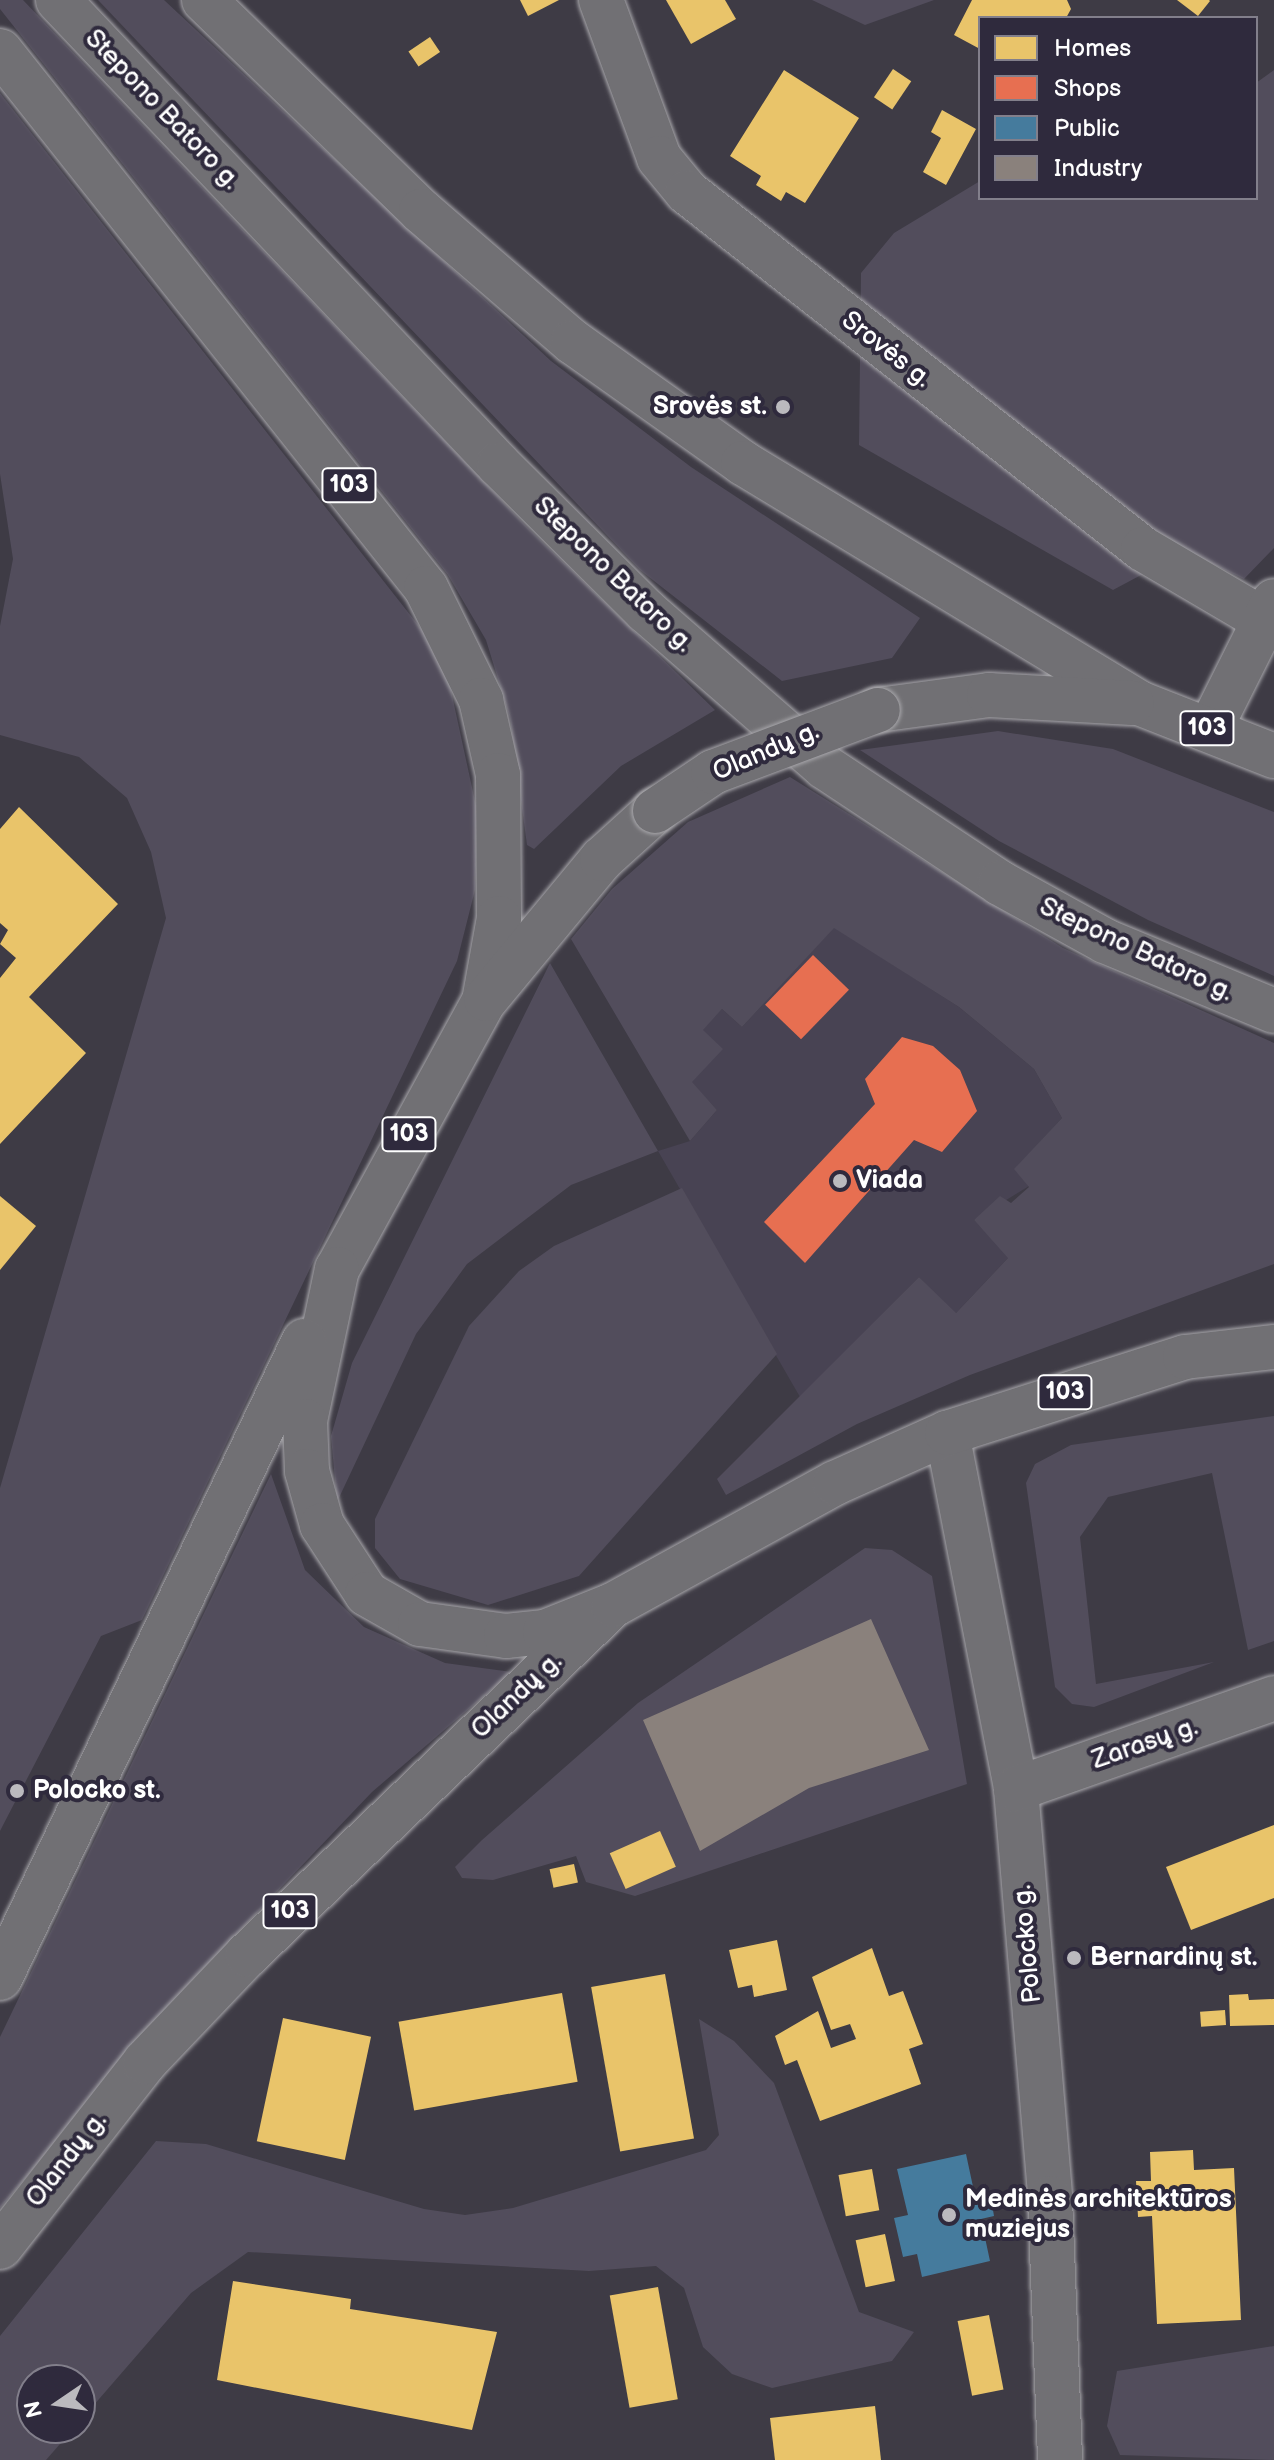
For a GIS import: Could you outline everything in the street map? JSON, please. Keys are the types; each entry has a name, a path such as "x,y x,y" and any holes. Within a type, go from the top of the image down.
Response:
{"main road":[{"name":"Stepono Batoro g.","path":"58,0 522,488 646,611 825,767 1000,883 1105,941 1274,1011"},
{"name":"103","path":"204,0 421,211 573,342 743,463 1139,703 1274,756"},
{"name":"Srovės g.","path":"601,0 659,158 687,192 1150,554 1271,616"},
{"name":"103","path":"0,51 378,520 456,643 481,700 498,775 499,918 484,1001 337,1269 0,1978"},
{"path":"1210,729 1271,616"},
{"name":"Olandų g.","path":"484,1001 602,859 655,811 713,772 878,710 989,695 1139,703"},
{"name":"103","path":"337,1269 305,1421 307,1471 342,1564 391,1611 457,1634 545,1632 613,1605"},
{"name":"103","path":"1185,1357 1274,1315"},
{"path":"1185,1357 1274,1347"},
{"name":"Olandų g.","path":"0,2247 145,2062 237,1965 613,1605 835,1483 947,1433 1185,1357"},
{"name":"Polocko g.","path":"947,1433 1016,1789 1050,2198 1060,2460"},
{"name":"Zarasų g.","path":"1016,1789 1274,1698"}],"shaded area":[{"path":"0,0 23,0 527,527 715,710 621,766 534,849 527,845 510,718 486,640 448,575 0,9"},
{"path":"98,0 164,0 551,361 691,467 920,618 892,658 782,681 640,570"},
{"path":"812,0 934,0 865,25"},
{"path":"1274,70 1274,548 1244,579 1186,551 1113,590 859,445 861,273 894,233 978,182 978,200 1258,200 1258,82"},
{"path":"0,93 422,630 450,686 478,815 475,890 457,961 142,1620 101,1636 0,1831 0,1488 166,918 151,852 127,798 79,757 0,735 0,626 13,559 0,474"},
{"path":"998,731 1113,749 1274,812 1274,976 1148,920 999,841 860,750"},
{"path":"790,777 1063,948 1274,1043 1274,1264 970,1375 857,1424 726,1495 717,1479 919,1277 956,1313 1008,1258 974,1220 1000,1196 1011,1203 1029,1187 1014,1169 1062,1118 1034,1069 959,1007 834,928 742,1027 722,1009 703,1030 723,1049 692,1082 717,1110 690,1141 571,939 612,889 688,822"},
{"path":"834,927 959,1007 1034,1069 1062,1118 1015,1169 1029,1186 974,1220 1009,1257 955,1314 919,1277 800,1397 658,1151 690,1141 717,1110 691,1082 702,1030 722,1009 742,1027"},
{"path":"550,963 658,1151 571,1185 467,1264 416,1334 337,1502 331,1436 352,1363"},
{"path":"682,1188 777,1354 579,1576 488,1605 400,1579 375,1548 375,1519 469,1326 519,1271 554,1246"},
{"path":"1274,1416 1274,1641 1248,1650 1212,1473 1108,1497 1080,1537 1096,1684 1214,1662 1094,1707 1072,1704 1055,1687 1026,1483 1035,1464 1071,1445"},
{"path":"271,1474 305,1570 364,1627 445,1663 512,1672 372,1792 184,1989 0,2208 0,2037"},
{"path":"865,1548 892,1550 932,1576 967,1784 635,1896 586,1882 576,1856 493,1880 462,1878 455,1867 482,1840 638,1703"},
{"path":"699,2019 734,2041 774,2083 859,2312 914,2332 892,2361 772,2388 732,2374 703,2347 684,2288 656,2266 589,2271 248,2252 191,2293 96,2403 96,2364 16,2364 16,2444 60,2444 46,2460 0,2460 0,2336 156,2141 206,2144 424,2209 465,2215 513,2208 706,2150 719,2135"},
{"path":"1274,2346 1274,2460 1120,2455 1107,2426 1117,2371"}],"building: Homes":[{"path":"520,0 559,0 528,16"},
{"path":"666,0 725,0 736,19 691,44"},
{"path":"972,0 1067,0 1071,9 1067,16 978,16 978,48 954,35"},
{"path":"1177,0 1209,0 1210,1 1198,16"},
{"path":"430,37 440,52 419,66 408,52"},
{"path":"893,69 911,81 892,109 874,97"},
{"path":"784,70 859,118 805,203 786,192 781,201 756,185 761,176 730,156"},
{"path":"942,110 976,129 946,185 923,172 941,138 931,132"},
{"path":"19,807 118,904 29,997 86,1053 0,1144 0,978 16,958 0,944 8,930 0,923 0,829"},
{"path":"0,1196 36,1226 0,1270"},
{"path":"1274,1825 1274,1898 1191,1930 1166,1867"},
{"path":"660,1831 676,1867 626,1889 610,1853"},
{"path":"574,1864 578,1883 553,1888 550,1869"},
{"path":"777,1940 787,1990 754,1997 752,1985 738,1988 729,1950"},
{"path":"872,1948 889,1996 903,1991 923,2044 909,2049 921,2084 820,2121 797,2060 785,2065 775,2036 818,2011 831,2048 856,2039 850,2024 831,2030 812,1977"},
{"path":"665,1974 694,2138 620,2151 591,1987"},
{"path":"562,1993 578,2082 414,2110 399,2022"},
{"path":"1248,1994 1249,2000 1274,1999 1274,2025 1230,2026 1229,1995"},
{"path":"1225,2010 1226,2025 1201,2027 1200,2012"},
{"path":"283,2018 371,2037 345,2160 257,2141"},
{"path":"1193,2150 1194,2170 1234,2168 1241,2320 1157,2324 1152,2216 1138,2217 1136,2181 1151,2181 1150,2152"},
{"path":"872,2169 879,2210 846,2216 839,2175"},
{"path":"885,2234 895,2281 866,2287 856,2240"},
{"path":"233,2281 351,2299 350,2309 497,2332 472,2430 217,2380"},
{"path":"658,2287 678,2399 630,2408 610,2296"},
{"path":"989,2315 1004,2390 972,2396 958,2321"},
{"path":"875,2406 881,2460 775,2460 770,2418"}],"building: Shops":[{"path":"813,955 849,990 801,1039 765,1005"},
{"path":"902,1037 933,1046 960,1070 977,1111 942,1152 914,1140 805,1263 764,1222 875,1104 865,1079"}],"building: Public":[{"name":"Medinės architektūros muziejus","path":"966,2154 975,2196 990,2192 994,2216 981,2219 990,2261 922,2277 917,2254 903,2257 894,2218 908,2215 897,2169"}],"building: Industry":[{"path":"871,1619 929,1750 809,1788 700,1851 643,1720"}],"place":[{"name":"Srovės st.","path":"783,407"},
{"name":"Viada","path":"840,1181"},
{"name":"Polocko st.","path":"17,1791"},
{"name":"Bernardinų st.","path":"1074,1958"},
{"name":"Medinės architektūros muziejus","path":"949,2215"}]}
